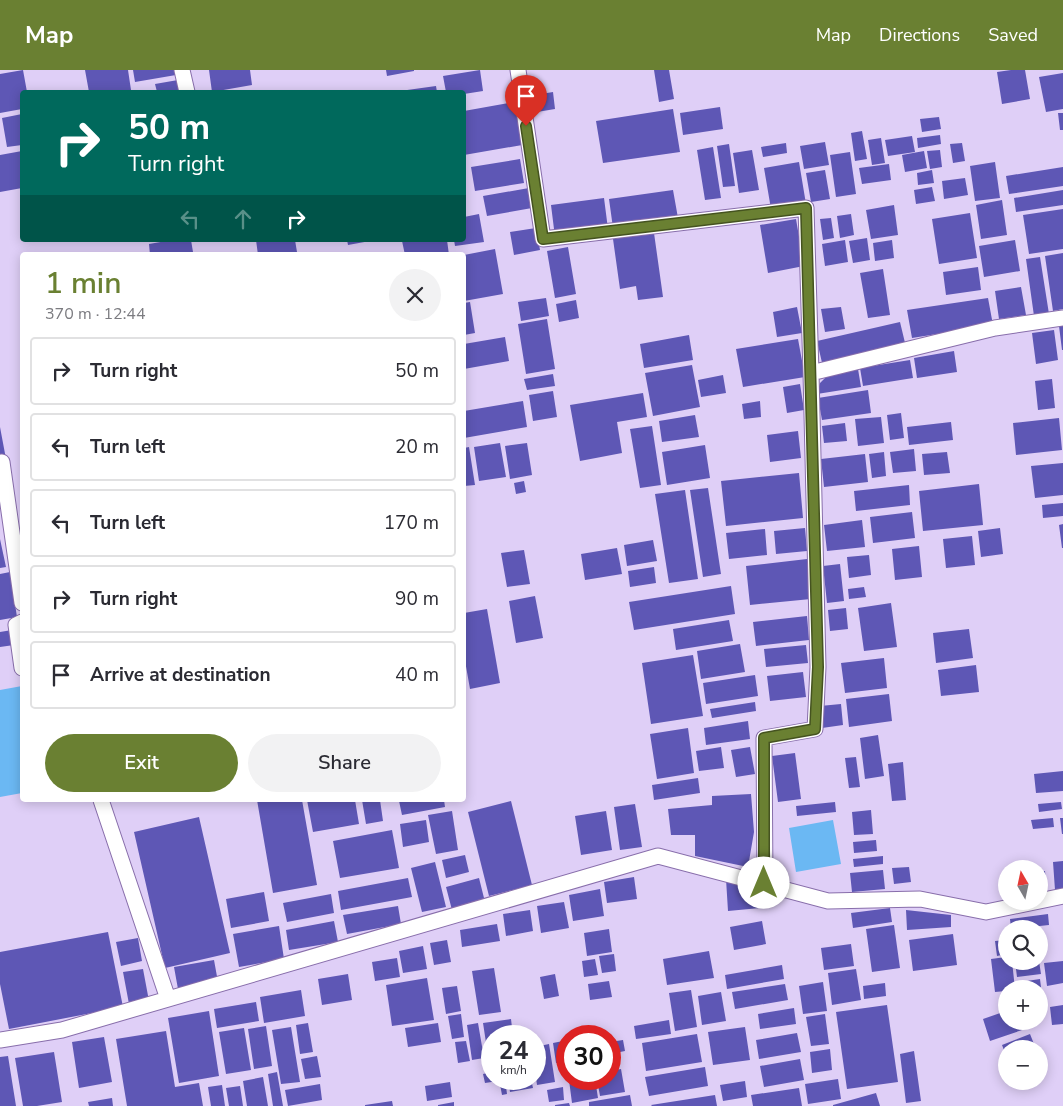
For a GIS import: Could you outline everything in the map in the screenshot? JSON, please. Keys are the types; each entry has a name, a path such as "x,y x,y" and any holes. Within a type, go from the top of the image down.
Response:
{"street":[{"path":"182,70 187,90"},
{"path":"518,70 543,239 806,208 818,667 815,729 764,738 764,883"},
{"path":"811,373 995,328 1063,318"},
{"path":"2,462 20,590"},
{"path":"20,623 16,625 20,654"},
{"path":"102,802 168,999"},
{"path":"0,1040 62,1030 658,856 828,901 920,899 986,912 1063,896"}],"water":[{"path":"20,686 20,793 0,797 0,690"},
{"path":"833,820 841,864 796,872 789,828"}],"building":[{"path":"23,70 27,90 20,90 20,109 0,113 0,74"},
{"path":"85,70 128,70 131,90 89,90"},
{"path":"133,70 175,70 176,75 135,82"},
{"path":"209,70 250,70 252,85 212,90"},
{"path":"386,70 414,70 414,71 387,76"},
{"path":"480,70 483,91 466,94 466,90 446,90 443,76"},
{"path":"654,70 669,70 674,99 659,102"},
{"path":"1025,70 1030,99 1002,104 997,72"},
{"path":"1063,73 1063,109 1046,112 1039,77"},
{"path":"178,80 180,90 156,90 155,84"},
{"path":"436,86 437,90 407,90"},
{"path":"553,92 555,109 537,112 535,95"},
{"path":"520,101 528,144 466,155 466,111"},
{"path":"720,107 723,129 683,135 680,113"},
{"path":"673,109 680,152 603,163 596,121"},
{"path":"1058,113 1063,113 1063,130 1060,130"},
{"path":"20,114 20,145 7,147 2,118"},
{"path":"939,117 941,129 922,132 920,119"},
{"path":"862,131 867,159 855,161 851,133"},
{"path":"940,135 941,144 918,148 917,138"},
{"path":"912,136 915,152 888,156 885,140"},
{"path":"881,138 885,163 872,165 868,140"},
{"path":"825,142 829,165 804,169 800,146"},
{"path":"786,143 787,153 763,157 761,147"},
{"path":"962,143 965,161 953,163 950,144"},
{"path":"729,144 735,186 723,187 717,146"},
{"path":"713,147 721,198 705,200 697,150"},
{"path":"752,150 759,190 739,193 733,153"},
{"path":"940,150 942,167 930,169 927,151"},
{"path":"20,151 20,188 0,192 0,155"},
{"path":"924,151 927,168 905,172 902,155"},
{"path":"850,152 856,194 836,197 830,155"},
{"path":"520,159 524,183 475,191 471,167"},
{"path":"799,162 806,204 771,209 764,168"},
{"path":"995,162 1000,198 975,201 970,166"},
{"path":"889,164 891,180 862,184 859,168"},
{"path":"1063,167 1063,186 1009,194 1006,176"},
{"path":"825,170 830,199 811,202 806,173"},
{"path":"932,170 934,183 918,185 917,173"},
{"path":"965,178 968,195 944,199 942,181"},
{"path":"932,187 935,201 916,204 914,190"},
{"path":"529,188 532,208 487,216 483,196"},
{"path":"673,190 678,218 613,228 609,199"},
{"path":"1063,190 1063,205 1016,212 1014,198"},
{"path":"604,198 608,229 555,237 551,205"},
{"path":"1002,200 1007,235 981,239 976,205"},
{"path":"894,205 898,235 871,239 866,210"},
{"path":"1063,209 1063,249 1029,254 1023,215"},
{"path":"970,213 977,258 939,264 932,219"},
{"path":"479,214 484,242 455,246 454,242 466,242 466,217"},
{"path":"851,214 854,235 840,238 837,216"},
{"path":"831,218 834,238 823,240 820,219"},
{"path":"796,219 804,266 768,273 760,225"},
{"path":"536,228 540,250 514,255 510,232"},
{"path":"654,233 663,297 638,300 636,286 620,289 613,239"},
{"path":"867,238 870,260 853,263 849,241"},
{"path":"845,240 848,262 825,266 822,244"},
{"path":"892,240 894,258 875,261 873,243"},
{"path":"1015,240 1020,271 984,277 979,246"},
{"path":"191,242 193,252 150,252 149,244"},
{"path":"256,242 295,242 297,252 258,252"},
{"path":"347,242 364,242 348,245"},
{"path":"402,242 447,242 449,252 404,252"},
{"path":"568,247 576,294 555,298 547,251"},
{"path":"495,249 503,294 466,301 466,255"},
{"path":"1063,253 1063,309 1053,311 1045,256"},
{"path":"1040,257 1049,314 1034,316 1026,259"},
{"path":"978,267 981,290 946,295 943,272"},
{"path":"883,269 890,315 868,318 860,273"},
{"path":"1021,287 1026,315 999,319 995,291"},
{"path":"546,298 549,316 521,321 518,302"},
{"path":"988,298 993,325 912,338 907,310"},
{"path":"576,300 579,318 559,322 556,304"},
{"path":"470,302 475,333 466,335 466,303"},
{"path":"797,307 802,333 777,337 773,312"},
{"path":"841,307 845,329 825,332 821,309"},
{"path":"547,319 555,369 526,374 518,324"},
{"path":"900,322 906,347 823,367 817,341"},
{"path":"1059,326 1063,326 1063,350 1062,350"},
{"path":"1054,330 1058,360 1036,364 1032,333"},
{"path":"689,335 693,360 644,368 640,344"},
{"path":"505,337 509,361 466,369 466,344"},
{"path":"798,339 805,377 743,387 736,349"},
{"path":"954,351 957,372 917,378 914,358"},
{"path":"910,360 913,378 863,386 860,368"},
{"path":"692,365 700,407 653,416 645,373"},
{"path":"858,369 861,387 817,394 820,383 829,374"},
{"path":"553,374 555,386 527,390 524,379"},
{"path":"723,375 726,393 701,397 698,380"},
{"path":"1052,379 1055,408 1038,410 1035,381"},
{"path":"800,384 804,410 787,413 783,387"},
{"path":"868,390 871,413 822,420 818,398"},
{"path":"553,391 557,417 533,421 529,395"},
{"path":"643,393 647,417 617,422 622,453 580,461 570,405"},
{"path":"523,401 527,427 466,438 466,411"},
{"path":"760,401 761,417 744,419 742,404"},
{"path":"901,413 904,438 890,440 887,415"},
{"path":"695,415 699,437 662,442 659,421"},
{"path":"881,417 884,443 858,446 855,419"},
{"path":"1059,418 1062,450 1016,455 1013,423"},
{"path":"951,422 953,440 909,445 907,427"},
{"path":"845,423 847,441 824,443 822,426"},
{"path":"652,426 661,485 640,488 630,429"},
{"path":"0,427 6,459 0,460"},
{"path":"798,431 801,458 770,462 767,435"},
{"path":"500,443 506,477 479,481 474,447"},
{"path":"527,443 532,475 510,479 505,446"},
{"path":"705,445 710,478 667,485 662,452"},
{"path":"469,447 475,485 466,486 466,448"},
{"path":"914,449 916,471 893,473 890,452"},
{"path":"884,452 886,476 872,478 869,454"},
{"path":"947,452 950,473 924,475 922,454"},
{"path":"865,454 868,482 824,487 821,459"},
{"path":"1063,463 1063,495 1035,498 1031,466"},
{"path":"799,473 803,518 726,526 721,481"},
{"path":"524,481 526,492 516,494 514,483"},
{"path":"979,484 983,525 923,531 919,491"},
{"path":"909,485 910,505 856,511 854,491"},
{"path":"708,488 721,574 703,577 690,490"},
{"path":"685,490 698,579 669,583 655,494"},
{"path":"1063,503 1063,516 1043,518 1042,505"},
{"path":"912,512 915,538 873,543 870,517"},
{"path":"862,520 865,547 827,551 824,525"},
{"path":"1063,524 1063,548 1062,548 1059,525"},
{"path":"805,528 807,551 776,554 774,531"},
{"path":"1000,528 1003,554 981,557 978,531"},
{"path":"765,529 767,555 729,559 726,533"},
{"path":"972,536 975,565 946,568 943,539"},
{"path":"0,539 6,567 0,568"},
{"path":"653,540 657,561 627,566 624,545"},
{"path":"919,546 922,577 895,580 892,549"},
{"path":"617,548 622,574 585,580 581,554"},
{"path":"524,550 530,584 507,587 501,553"},
{"path":"869,555 871,575 849,578 847,557"},
{"path":"807,559 811,599 750,605 746,566"},
{"path":"840,564 844,601 827,603 823,566"},
{"path":"654,567 656,583 630,587 628,571"},
{"path":"10,572 17,617 0,620 0,574"},
{"path":"731,586 735,614 634,630 629,602"},
{"path":"864,587 866,597 849,599 848,589"},
{"path":"535,596 543,638 516,643 509,601"},
{"path":"891,603 897,647 864,651 858,608"},
{"path":"846,608 848,629 830,631 828,610"},
{"path":"487,609 500,683 470,689 466,666 466,613"},
{"path":"807,616 809,640 756,646 753,622"},
{"path":"729,620 733,641 676,650 673,629"},
{"path":"969,629 973,658 936,663 933,633"},
{"path":"12,630 14,645 0,647 0,632"},
{"path":"740,644 745,672 701,679 697,651"},
{"path":"806,645 808,663 766,667 764,649"},
{"path":"693,655 703,716 651,724 642,663"},
{"path":"884,658 887,688 845,693 841,663"},
{"path":"976,665 979,692 941,696 938,670"},
{"path":"803,672 806,697 770,701 767,676"},
{"path":"755,675 758,696 706,704 703,683"},
{"path":"889,694 892,721 849,727 846,699"},
{"path":"755,702 756,711 712,718 710,709"},
{"path":"841,704 843,725 822,728 820,706"},
{"path":"748,721 750,739 706,745 704,728"},
{"path":"688,728 694,773 657,779 650,734"},
{"path":"878,735 884,776 865,779 860,738"},
{"path":"721,747 724,768 699,771 696,751"},
{"path":"750,747 755,774 736,777 731,750"},
{"path":"795,753 801,799 778,802 772,756"},
{"path":"856,757 860,787 849,788 845,758"},
{"path":"903,762 906,800 892,801 888,764"},
{"path":"1063,771 1063,791 1036,793 1034,774"},
{"path":"698,778 700,793 654,800 652,785"},
{"path":"751,794 754,832 748,867 695,856 695,835 671,835 668,809 712,805 712,796"},
{"path":"511,801 532,885 489,896 468,812"},
{"path":"257,802 302,802 317,885 273,893"},
{"path":"307,802 355,802 359,824 313,832"},
{"path":"362,802 380,802 383,821 366,824"},
{"path":"399,802 444,802 445,807 402,815"},
{"path":"835,802 836,812 797,816 796,806"},
{"path":"1061,802 1062,809 1039,812 1038,804"},
{"path":"635,804 642,847 620,850 614,807"},
{"path":"871,810 873,834 854,835 852,812"},
{"path":"452,811 458,850 436,854 428,815"},
{"path":"606,811 612,850 581,855 575,816"},
{"path":"199,817 230,953 165,968 134,832"},
{"path":"1053,818 1054,827 1033,829 1031,820"},
{"path":"1060,818 1063,818 1063,834 1062,834"},
{"path":"426,820 429,842 403,847 400,824"},
{"path":"392,830 399,868 340,878 333,841"},
{"path":"876,840 877,851 854,853 853,842"},
{"path":"465,855 469,872 446,878 442,860"},
{"path":"883,856 883,864 854,867 853,859"},
{"path":"1063,861 1063,889 1055,890 1053,862"},
{"path":"435,862 446,907 422,912 411,868"},
{"path":"909,867 911,882 894,884 892,868"},
{"path":"883,870 885,889 852,892 850,873"},
{"path":"634,877 637,899 607,903 604,882"},
{"path":"408,878 412,897 341,910 338,891"},
{"path":"479,878 485,902 452,910 446,887"},
{"path":"726,879 758,892 760,908 728,911"},
{"path":"600,889 604,916 573,921 569,895"},
{"path":"264,892 269,921 231,928 226,899"},
{"path":"331,894 334,913 287,922 283,903"},
{"path":"564,902 569,928 541,933 537,906"},
{"path":"398,906 401,924 347,934 343,915"},
{"path":"890,908 892,922 853,928 851,913"},
{"path":"530,910 533,931 506,936 503,914"},
{"path":"906,910 951,915 951,927 907,930"},
{"path":"1048,914 1049,925 1048,920 1010,919"},
{"path":"334,921 338,942 289,950 286,930"},
{"path":"762,921 766,944 734,950 730,927"},
{"path":"497,924 500,941 462,947 460,930"},
{"path":"894,925 900,968 872,972 866,929"},
{"path":"279,926 284,959 239,967 233,934"},
{"path":"609,929 612,952 587,956 584,933"},
{"path":"108,932 123,1007 9,1029 0,984 0,952"},
{"path":"953,934 957,965 913,971 909,940"},
{"path":"138,938 142,961 121,966 116,942"},
{"path":"447,940 451,962 434,965 430,943"},
{"path":"995,941 998,941 997,956"},
{"path":"851,944 854,966 824,970 821,948"},
{"path":"423,946 427,969 403,973 399,951"},
{"path":"709,951 714,978 667,985 663,959"},
{"path":"614,954 616,971 602,973 599,956"},
{"path":"397,958 400,977 375,981 372,962"},
{"path":"998,958 998,970 1013,970 1014,980 998,980 998,992 995,992 991,959"},
{"path":"595,959 598,975 584,977 582,961"},
{"path":"214,960 218,982 178,989 174,967"},
{"path":"1063,961 1063,983 1048,986 1045,970 1048,970 1048,963"},
{"path":"782,965 784,979 727,989 725,975"},
{"path":"494,968 501,1012 479,1015 472,971"},
{"path":"143,969 149,1001 129,1004 123,972"},
{"path":"856,969 861,1000 832,1005 828,973"},
{"path":"1016,970 1040,970 1041,974 1017,977"},
{"path":"348,974 352,1000 322,1005 318,979"},
{"path":"555,974 559,996 544,999 540,977"},
{"path":"427,978 434,1020 392,1026 386,985"},
{"path":"609,981 612,997 590,1000 588,984"},
{"path":"823,982 827,1011 803,1014 799,986"},
{"path":"885,983 886,996 864,999 863,986"},
{"path":"785,984 788,1000 735,1009 732,992"},
{"path":"457,986 461,1011 446,1014 442,988"},
{"path":"301,990 305,1016 264,1023 260,997"},
{"path":"691,990 697,1027 675,1031 669,993"},
{"path":"721,992 726,1021 702,1025 698,996"},
{"path":"256,1002 259,1021 217,1028 214,1009"},
{"path":"887,1005 898,1082 847,1089 836,1012"},
{"path":"1063,1005 1063,1024 1052,1025 1050,1007"},
{"path":"794,1008 796,1024 760,1029 758,1014"},
{"path":"209,1011 219,1076 179,1083 168,1018"},
{"path":"461,1014 464,1037 452,1039 448,1016"},
{"path":"825,1014 829,1044 811,1046 806,1017"},
{"path":"998,1014 998,1030 1022,1030 990,1041 983,1019"},
{"path":"511,1019 512,1025 483,1025 483,1023"},
{"path":"669,1020 671,1034 636,1039 634,1026"},
{"path":"308,1023 313,1052 300,1054 296,1025"},
{"path":"438,1023 441,1042 408,1047 405,1028"},
{"path":"478,1023 481,1040 481,1058 472,1060 467,1025"},
{"path":"266,1026 272,1066 254,1069 248,1029"},
{"path":"291,1027 300,1082 281,1084 272,1030"},
{"path":"745,1027 750,1060 713,1065 708,1032"},
{"path":"244,1028 251,1070 226,1074 219,1032"},
{"path":"166,1031 175,1087 199,1083 203,1106 127,1106 116,1039"},
{"path":"797,1033 801,1052 759,1059 756,1040"},
{"path":"697,1034 702,1062 646,1071 642,1043"},
{"path":"1030,1034 1032,1040 1015,1040"},
{"path":"104,1037 112,1082 79,1088 72,1042"},
{"path":"621,1040 623,1040 625,1051 621,1052"},
{"path":"466,1041 470,1061 458,1063 455,1042"},
{"path":"556,1042 556,1063 553,1043"},
{"path":"549,1044 555,1082 546,1084 546,1045"},
{"path":"830,1049 832,1070 812,1073 810,1052"},
{"path":"914,1051 921,1101 906,1103 900,1054"},
{"path":"54,1052 62,1102 23,1106 15,1058"},
{"path":"8,1056 16,1106 0,1106 0,1057"},
{"path":"317,1056 321,1077 305,1079 301,1059"},
{"path":"800,1059 804,1080 764,1087 760,1066"},
{"path":"705,1067 708,1086 649,1096 645,1077"},
{"path":"621,1069 625,1092 600,1096 599,1090 621,1090"},
{"path":"277,1072 283,1106 273,1106 268,1074"},
{"path":"263,1077 268,1106 247,1106 243,1081"},
{"path":"838,1079 841,1099 808,1104 805,1084"},
{"path":"745,1081 747,1097 723,1101 720,1085"},
{"path":"450,1082 452,1097 427,1101 425,1086"},
{"path":"320,1084 322,1100 288,1106 285,1090"},
{"path":"222,1085 225,1106 211,1106 208,1087"},
{"path":"240,1086 243,1106 229,1106 226,1088"},
{"path":"556,1088 556,1090 563,1090 564,1100 549,1102 547,1090"},
{"path":"799,1088 802,1106 753,1106 751,1095"},
{"path":"501,1090 506,1090 507,1094 502,1095"},
{"path":"570,1090 597,1090 598,1098 572,1103"},
{"path":"876,1093 880,1106 833,1106 833,1105"},
{"path":"630,1095 632,1106 589,1106 589,1102"},
{"path":"715,1095 717,1106 651,1105"},
{"path":"112,1098 113,1106 89,1106 88,1102"},
{"path":"392,1101 393,1106 365,1106 365,1105"},
{"path":"454,1102 454,1106 438,1106 438,1105"},
{"path":"569,1103 570,1106 555,1106 555,1105"}],"route":[{"path":"526,126 543,239 806,208 818,667 815,729 764,738 764,883"}]}
